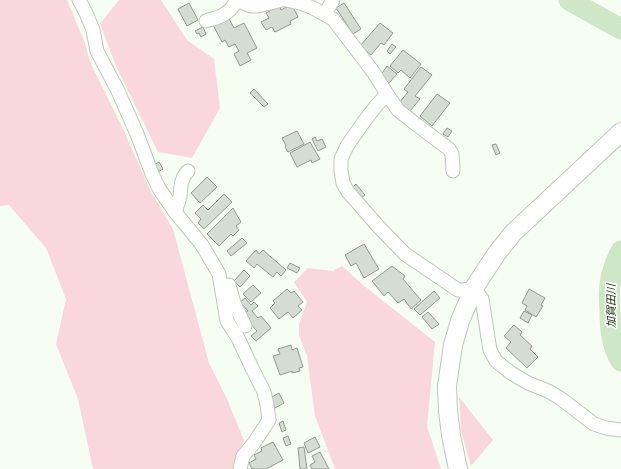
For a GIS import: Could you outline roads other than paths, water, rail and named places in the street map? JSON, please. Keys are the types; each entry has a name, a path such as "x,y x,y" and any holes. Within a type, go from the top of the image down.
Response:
{"street":[{"path":"79,0 93,30 97,50 138,134 152,174 160,190 175,212 202,245 220,274 228,282 234,303 245,326"},
{"path":"206,21 230,11 236,0 250,6 258,6 281,0"},
{"path":"286,0 313,8 333,19 374,73 398,110 449,149 452,154 453,171"},
{"path":"325,14 333,0"},
{"path":"387,94 376,106 347,146 341,159 343,183 348,192 405,254 458,290 474,288"},
{"path":"458,469 451,435 447,386 452,345 474,288 497,253 513,233 621,132"},
{"path":"175,212 180,196 180,184 188,171"},
{"path":"220,274 227,321 238,338 264,392 268,405 269,420 254,443 243,456 240,469"},
{"path":"474,288 482,299 490,350 496,361 511,373 528,383 548,391 560,398 594,424 606,428 621,430"}],"waterway":[{"name":"加賀田川","path":"569,0 621,29"},
{"name":"加賀田川","path":"621,251 612,274 609,297 612,336 615,349 621,361"}]}
